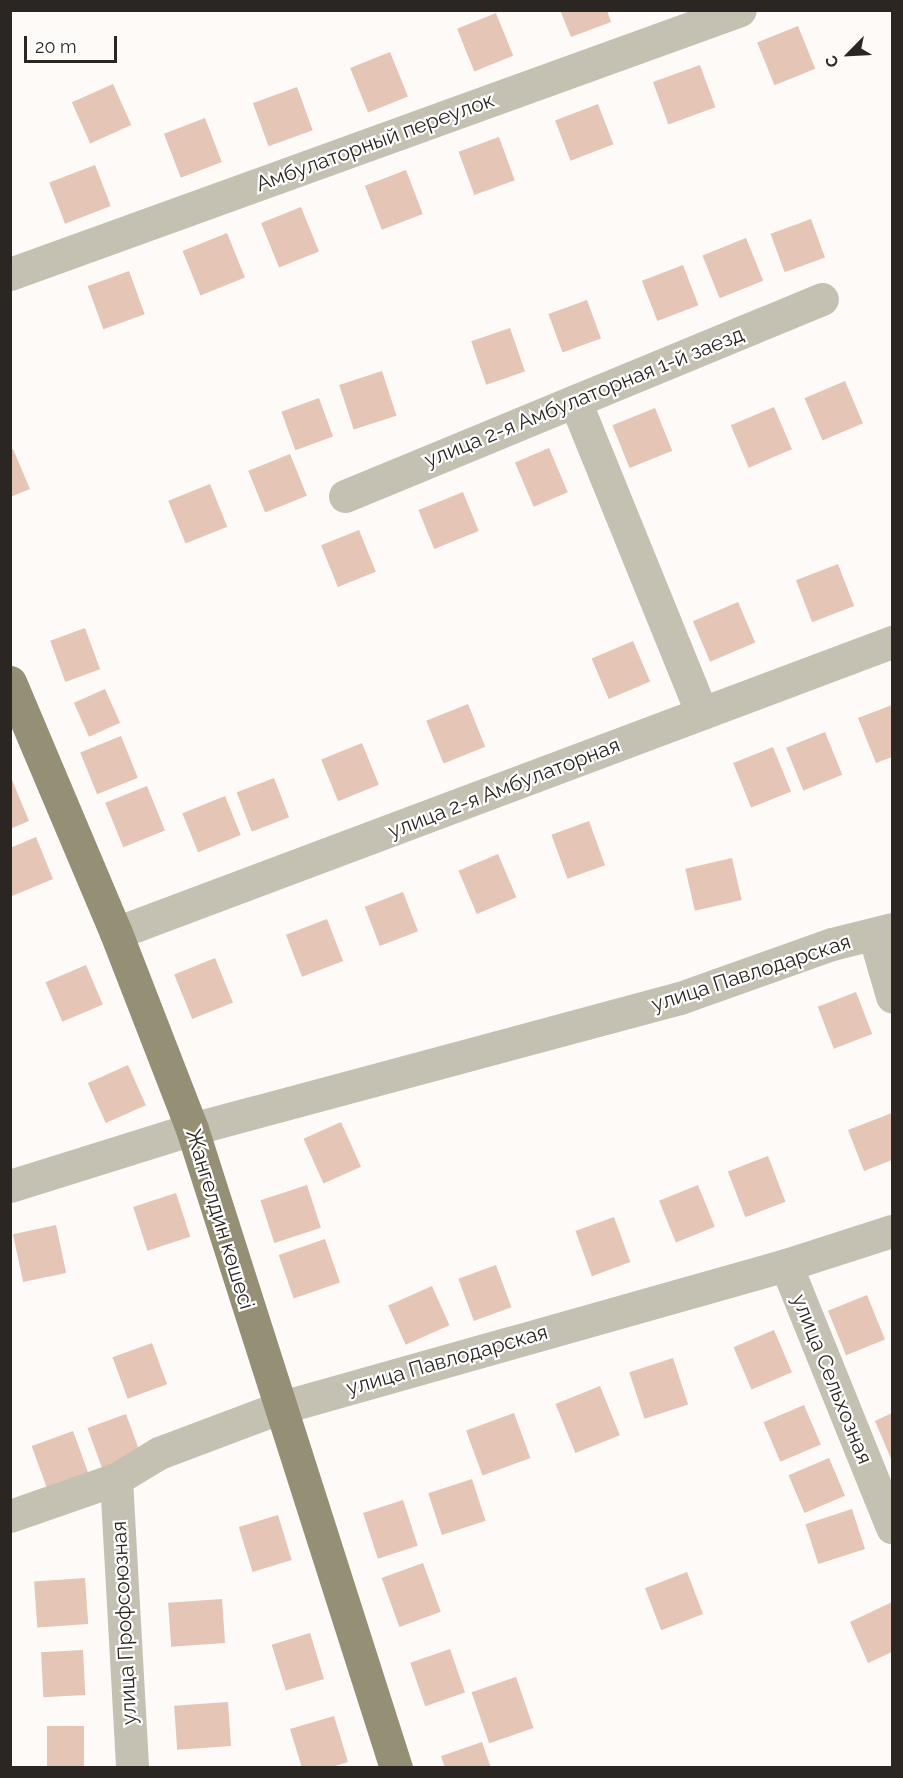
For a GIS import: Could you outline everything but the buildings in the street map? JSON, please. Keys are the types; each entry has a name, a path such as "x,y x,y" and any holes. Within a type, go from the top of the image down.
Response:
{"main road":[{"name":"Жангелдин көшесі","path":"10,682 116,933 192,1129 279,1407 396,1767"}],"street":[{"name":"Амбулаторный переулок","path":"10,274 741,10"},
{"name":"улица 2-я Амбулаторная 1-й заезд","path":"345,496 822,299"},
{"path":"575,401 702,713"},
{"name":"улица 2-я Амбулаторная","path":"116,933 892,642"},
{"path":"883,932 892,996"},
{"name":"улица Павлодарская","path":"10,1186 192,1129 680,998 832,944 883,932"},
{"name":"улица Павлодарская","path":"10,1516 116,1479 159,1453 279,1407 786,1265 892,1231"},
{"name":"улица Сельхозная","path":"786,1265 892,1527"},
{"name":"улица Профсоюзная","path":"116,1479 132,1767"}]}
